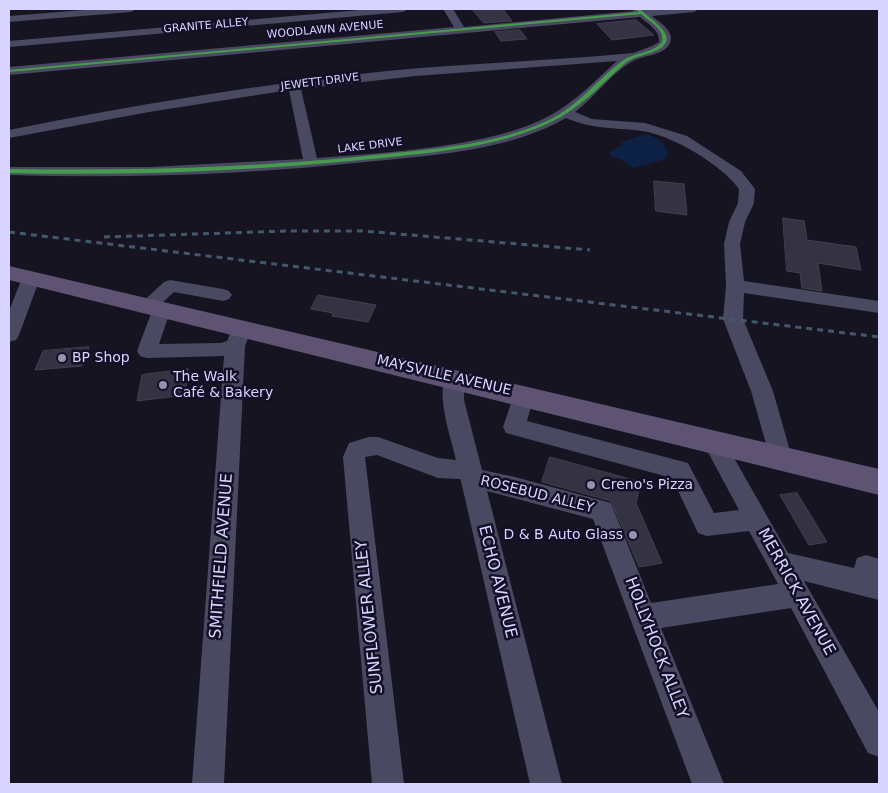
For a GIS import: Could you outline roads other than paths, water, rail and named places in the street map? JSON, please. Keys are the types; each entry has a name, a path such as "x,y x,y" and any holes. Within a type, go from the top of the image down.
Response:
{"main road":[{"name":"MAYSVILLE AVENUE","path":"20,276 155,307 239,337 454,379 879,482"}],"street":[{"path":"9,19 131,9"},
{"name":"GRANITE ALLEY","path":"9,44 279,14 403,9"},
{"path":"448,9 460,29"},
{"name":"WOODLAWN AVENUE","path":"9,71 640,11 694,9"},
{"path":"94,63 107,10"},
{"name":"LAKE DRIVE","path":"9,172 127,172 311,164 482,142 540,126 566,113 616,68 634,56 652,51 665,42 666,36 664,31 640,11"},
{"path":"279,14 286,45"},
{"name":"JEWETT DRIVE","path":"9,134 161,105 294,85 388,74 634,56"},
{"path":"294,85 311,164"},
{"path":"566,113 590,123 646,127 663,131 682,139 736,174 747,189 746,203 737,222 732,244 735,286 733,319 762,391 781,458"},
{"path":"9,335 20,276"},
{"path":"223,295 170,286 155,307 147,351 221,350 239,337"},
{"path":"735,286 879,308"},
{"name":"SMITHFIELD AVENUE","path":"208,784 239,337"},
{"name":"ECHO AVENUE","path":"454,379 453,400 546,784"},
{"path":"523,395 514,426 680,470 707,525 756,519"},
{"name":"MERRICK AVENUE","path":"713,441 879,742"},
{"name":"ROSEBUD ALLEY","path":"358,450 369,446 378,446 438,468 470,474 602,511"},
{"name":"SUNFLOWER ALLEY","path":"358,450 353,465 388,784"},
{"name":"HOLLYHOCK ALLEY","path":"602,511 708,784"},
{"path":"781,562 875,575"},
{"path":"644,617 798,594"}],"water":[{"path":"646,134 657,138 664,146 668,153 663,160 633,168 621,159 612,157 609,152 622,145 622,142"}],"railway":[{"path":"104,237 287,231 363,231 590,250"},
{"path":"9,232 879,337"}],"place":[{"name":"BP Shop","path":"62,358"},
{"name":"The Walk Café & Bakery","path":"163,385"},
{"name":"Creno's Pizza","path":"591,485"},
{"name":"D & B Auto Glass","path":"633,535"}]}
